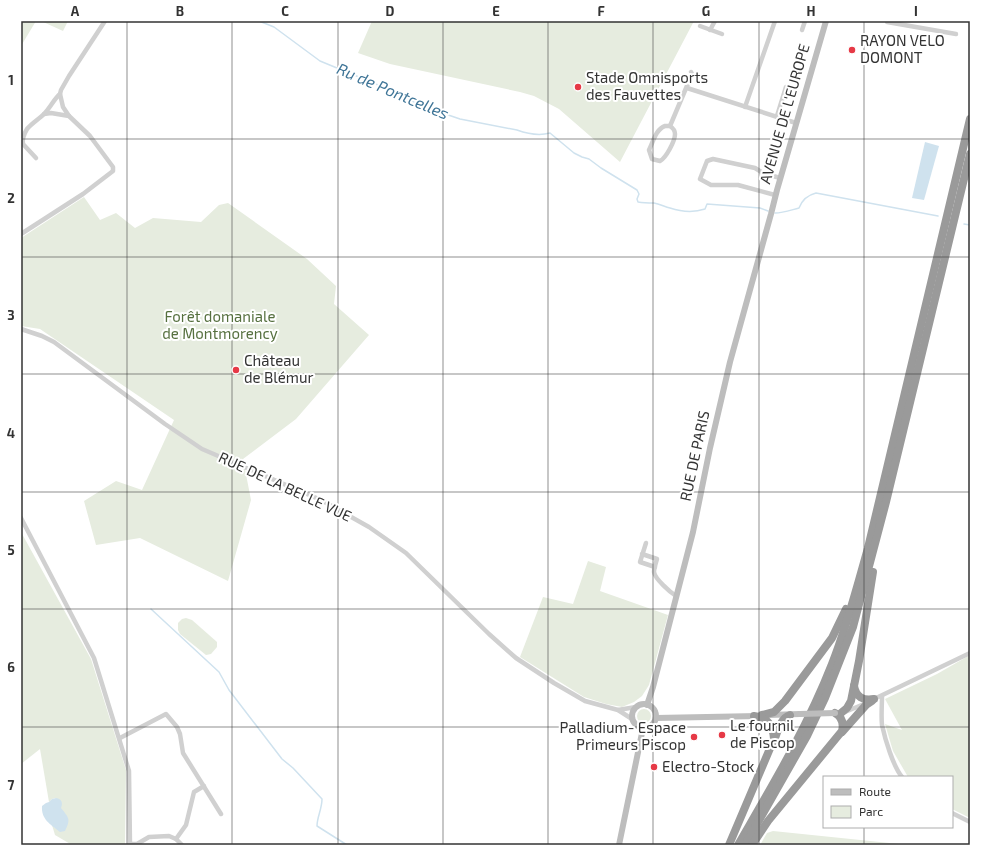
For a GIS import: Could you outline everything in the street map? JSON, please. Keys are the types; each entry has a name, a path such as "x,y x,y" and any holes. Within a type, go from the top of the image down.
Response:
{"highway":[{"path":"738,845 801,733 818,697 843,635 851,610 868,548 970,120"},
{"path":"745,845 808,736 834,677 853,627 884,511 970,154"},
{"path":"839,736 843,726 842,719 838,713 848,708 860,661 884,511"},
{"path":"758,716 769,714 778,710 836,631 844,616 868,548"},
{"path":"855,681 856,692 859,697 866,700 876,699"},
{"path":"790,695 788,706 790,712 795,714"},
{"path":"752,845 768,821 839,736 866,705 876,699"},
{"path":"729,845 781,723 786,717 795,714"},
{"path":"758,716 770,723 774,732 774,739"}],"street":[{"path":"21,234 83,194 113,170 113,167 90,136 69,116 62,107 60,94 69,76 105,21"},
{"path":"710,30 715,21"},
{"path":"745,107 775,21"},
{"path":"802,30 804,21"},
{"name":"AVENUE DE L'EUROPE","path":"771,214 780,178 826,21"},
{"path":"887,22 956,34"},
{"path":"700,26 722,34"},
{"path":"670,126 692,74 691,72"},
{"path":"777,116 786,87"},
{"path":"686,88 796,123"},
{"path":"36,158 23,144 23,139 27,129 44,114 56,97 60,94"},
{"path":"44,114 51,113 69,116"},
{"path":"670,126 674,129 675,137 666,156 660,161 656,161 652,159 649,150 661,127 670,126"},
{"path":"776,195 738,185 711,185 700,179 707,161 713,159 755,168 763,173 780,178"},
{"name":"RUE DE PARIS","path":"647,705 693,532 710,448 730,362 771,214"},
{"name":"RUE DE LA BELLE VUE","path":"21,329 54,342 165,424 202,449 320,500 369,527 406,553 489,634 516,658 585,701 618,710 632,719"},
{"path":"21,518 94,658 129,771 130,844 137,844 149,837 169,836 176,839 182,845"},
{"path":"646,544 640,562 655,567"},
{"path":"642,554 657,559 654,571 655,576 670,592 676,596"},
{"path":"656,718 838,713 876,699 970,653"},
{"path":"876,699 890,750 901,776"},
{"path":"640,705 647,705 653,708 656,718 653,724 650,727 643,728 636,726 632,719 632,712 640,705"},
{"name":"RUE DE LA BELLE VUE","path":"618,710 636,707"},
{"path":"120,738 166,714 177,727 180,734 183,753 221,814"},
{"path":"619,845 643,728"},
{"path":"176,839 186,825 194,792 204,786"},
{"path":"953,814 970,822"}],"green space":[{"path":"21,21 36,21 21,46"},
{"path":"41,21 68,21 63,31"},
{"name":"Stade Omnisports des Fauvettes","path":"372,21 694,21 620,162 559,109 534,96 390,64 358,53"},
{"name":"Forêt domaniale de Montmorency","path":"84,197 100,220 116,213 135,228 153,218 201,222 219,205 228,203 307,259 336,286 334,304 369,335 296,419 243,459 251,500 228,581 140,538 96,545 84,501 116,481 142,490 174,420 40,329 21,326 21,238"},
{"path":"21,532 91,659 126,770 125,845 72,845 55,835 52,825 55,828 61,808 56,798 49,802 40,749 21,764"},
{"path":"588,561 606,567 600,591 668,615 649,685 642,696 634,702 622,707 584,697 520,657 543,597 573,604"},
{"path":"186,618 192,620 217,642 217,647 211,654 206,655 180,634 178,630 178,623 182,619"},
{"path":"970,655 970,818 953,810 953,776 907,776 893,751 885,724 902,730 885,699 937,674"},
{"path":"644,709 649,711 651,716 649,721 644,723 639,721 637,716 639,711"},
{"path":"773,831 909,845 760,845 767,833"}],"water":[{"path":"925,142 939,146 924,200 912,198"},
{"path":"56,798 60,799 62,802 61,808 68,819 68,824 65,831 60,832 47,821 42,811 42,806"}],"waterway":[{"name":"Ru de Pontcelles","path":"259,21 274,27 320,61 400,94 422,106 460,119 529,133 550,133 574,153 589,159 637,190 639,194 637,199 638,202 654,203 688,212 705,209 707,204 760,208 768,211"},
{"name":"Ru de Pontcelles","path":"775,213 799,208 806,198 816,193 938,216"},
{"name":"Ru de Pontcelles","path":"964,224 970,225"},
{"path":"151,609 219,672 229,690 282,759 293,768 322,799 317,826 347,845"}],"place":[{"name":"RAYON VELO DOMONT","path":"852,50"},
{"name":"Stade Omnisports des Fauvettes","path":"578,87"},
{"name":"Château de Blémur","path":"236,370"},
{"name":"Le fournil de Piscop","path":"722,735"},
{"name":"Palladium- Espace Primeurs Piscop","path":"694,737"},
{"name":"Electro-Stock","path":"654,767"}]}
